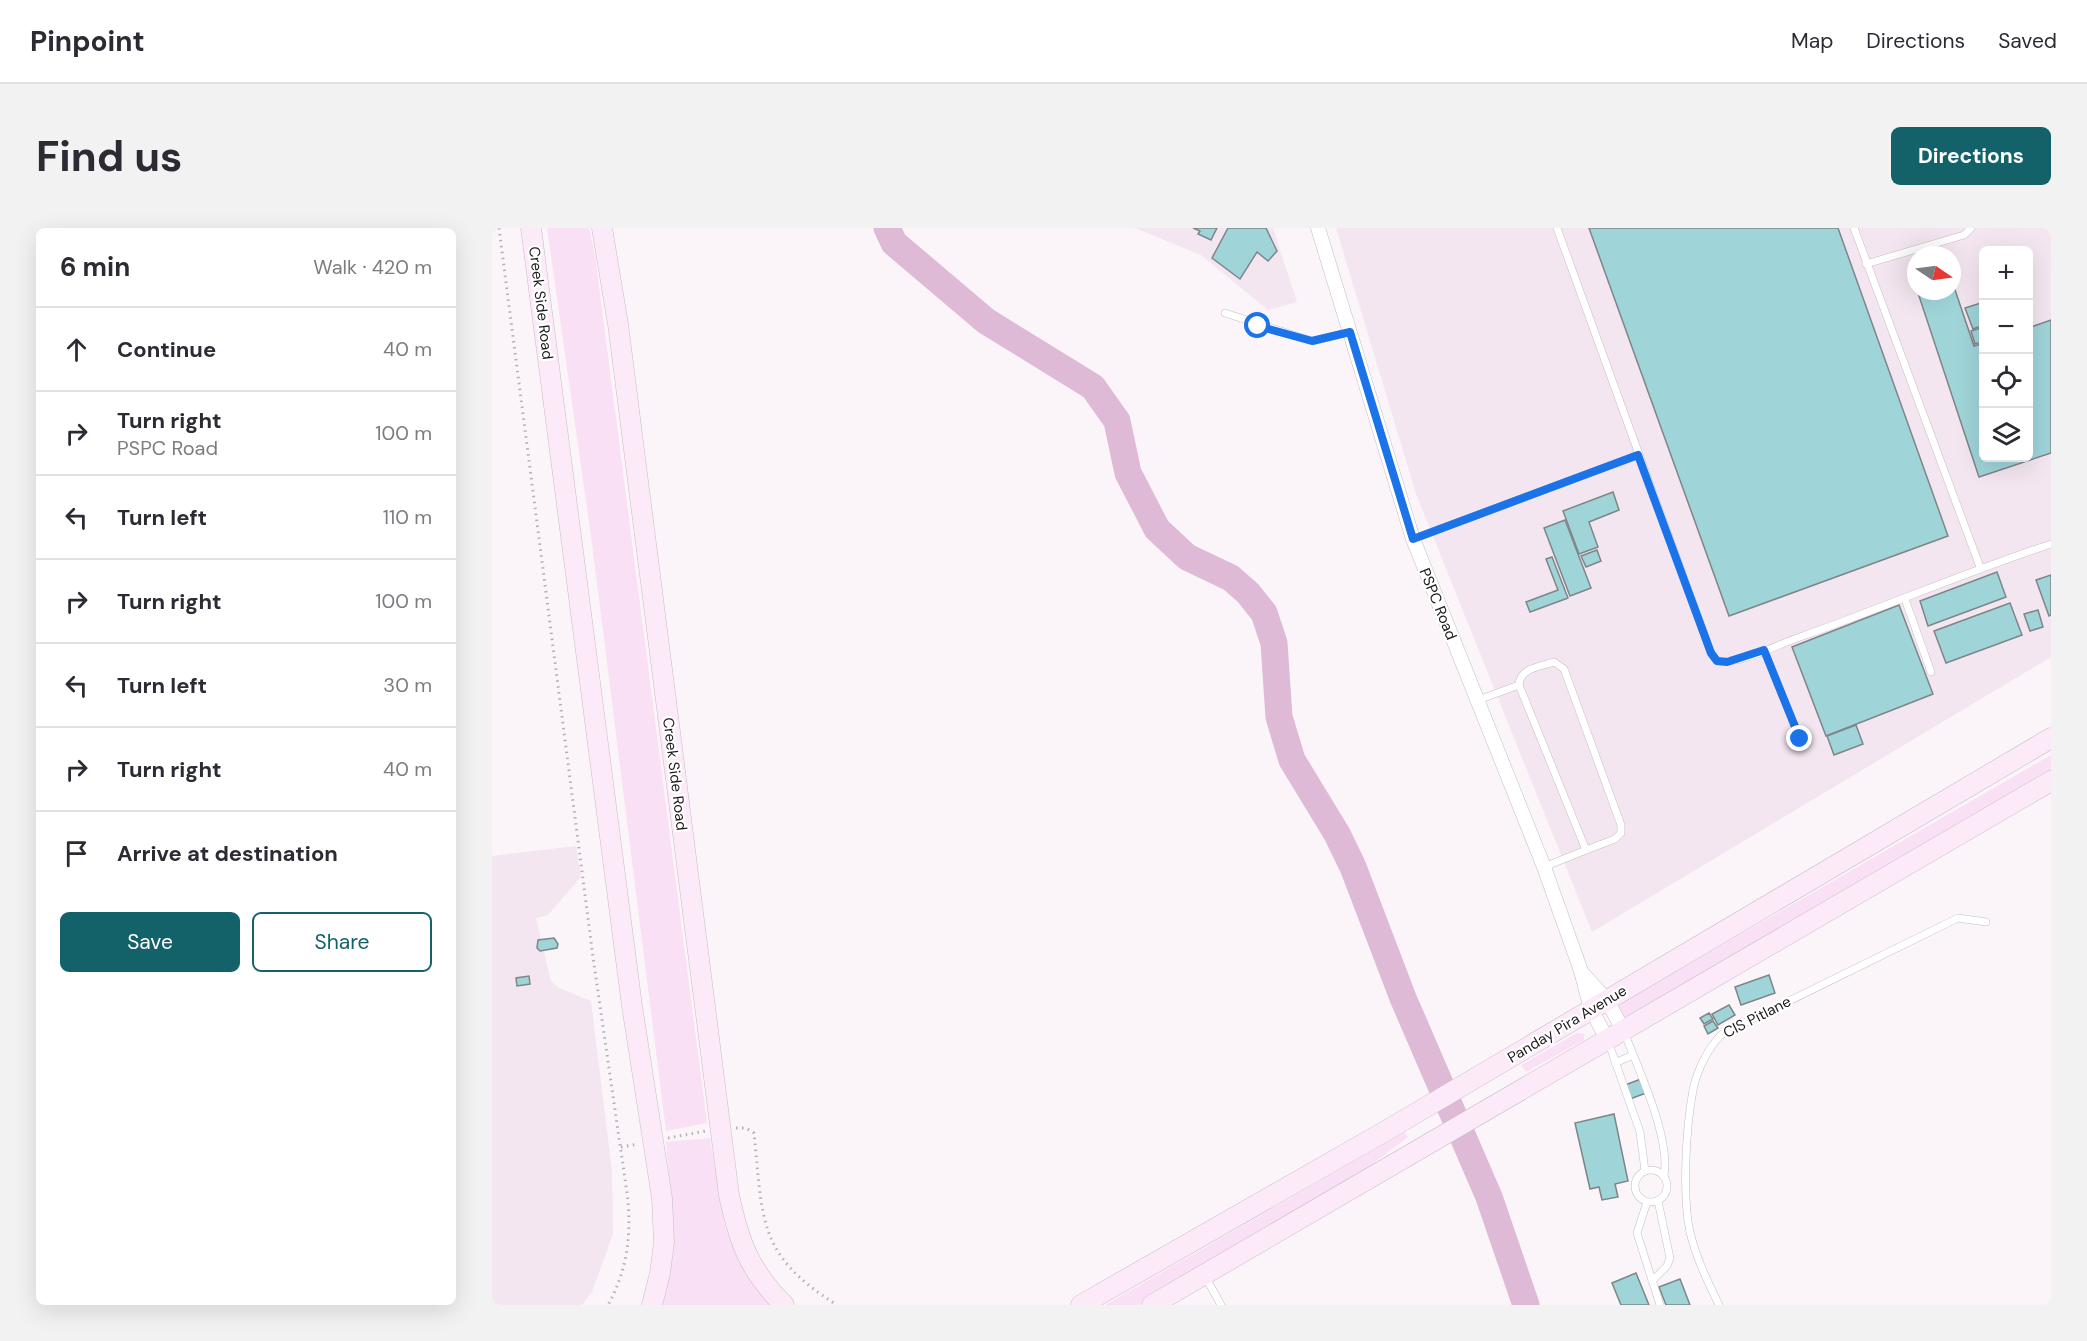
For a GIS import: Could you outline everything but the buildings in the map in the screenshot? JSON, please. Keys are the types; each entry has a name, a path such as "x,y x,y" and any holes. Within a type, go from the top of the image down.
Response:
{"main road":[{"name":"Creek Side Road","path":"531,228 652,1141 662,1198 663,1242 660,1273 652,1305"},
{"name":"Creek Side Road","path":"602,228 618,324 729,1195 738,1238 755,1272 784,1305"},
{"name":"Panday Pira Avenue","path":"1081,1305 1389,1129 2051,738"},
{"path":"1152,1305 2051,781"}],"street":[{"name":"PSPC Road","path":"1318,228 1413,539 1544,867 1581,971 1616,1036"}],"lane":[{"path":"1557,228 1711,653 1717,661 1727,662 1764,650 1905,599 1980,567 2051,544"},
{"path":"1854,228 1980,567"},
{"path":"1866,264 1964,235 1971,228"},
{"path":"1225,313 1312,341 1350,332"},
{"path":"1413,539 1638,455"},
{"path":"1905,599 1931,672"},
{"path":"1764,650 1800,739"},
{"path":"1544,867 1586,850 1615,838 1621,832 1621,825 1564,669 1554,662 1525,671 1520,677 1519,685 1586,850"},
{"path":"1478,700 1519,685"},
{"name":"CIS Pitlane","path":"1719,1305 1702,1270 1690,1231 1687,1184 1694,1088 1713,1042 1722,1034 1958,918 1986,922"},
{"path":"1616,1036 1633,1055 1657,1121 1664,1154 1664,1176 1668,1190 1658,1201 1647,1202"},
{"path":"1616,1036 1615,1063 1640,1132 1645,1171"},
{"path":"1615,1063 1633,1055"},
{"path":"1647,1202 1635,1190 1637,1179 1645,1171 1652,1170 1664,1176"},
{"path":"1652,1281 1667,1266 1670,1258 1658,1201"},
{"path":"1647,1202 1637,1233 1660,1305"},
{"path":"1205,1276 1221,1305"}],"path":[{"path":"499,228 593,957 628,1200 630,1233 627,1260 608,1305"},
{"path":"652,1141 720,1129 746,1128 754,1133 759,1192 770,1238 791,1270 809,1287 837,1305"}],"shaded area":[{"path":"547,228 589,228 595,255 707,1123 666,1131 591,536"},
{"path":"1135,228 1273,228 1297,302 1268,310 1201,255"},
{"path":"1336,228 2051,228 2051,657 1592,932 1416,494"},
{"path":"2051,755 2051,774 1631,1019 1621,1019 1617,1007 1620,1004"},
{"path":"576,846 581,877 548,915 536,918 551,981 559,988 591,1001 612,1171 613,1234 592,1292 582,1305 492,1305 492,856"},
{"path":"1577,1033 1584,1034 1584,1040 1526,1072 1521,1065"},
{"path":"1405,1132 1408,1137 1346,1184 1138,1305 1105,1305"},
{"path":"710,1138 725,1227 746,1272 774,1305 659,1305 670,1265 672,1224 666,1142"}],"waterway":[{"path":"887,228 894,243 986,321 1093,387 1117,421 1128,473 1157,529 1187,557 1231,578 1248,593 1264,613 1274,643 1279,717 1292,760 1337,834 1353,867 1403,998 1489,1197 1526,1305"}],"route":[{"path":"1258,326 1312,341 1350,332 1413,539 1638,455 1711,653 1717,661 1727,662 1764,650 1800,739"}]}
